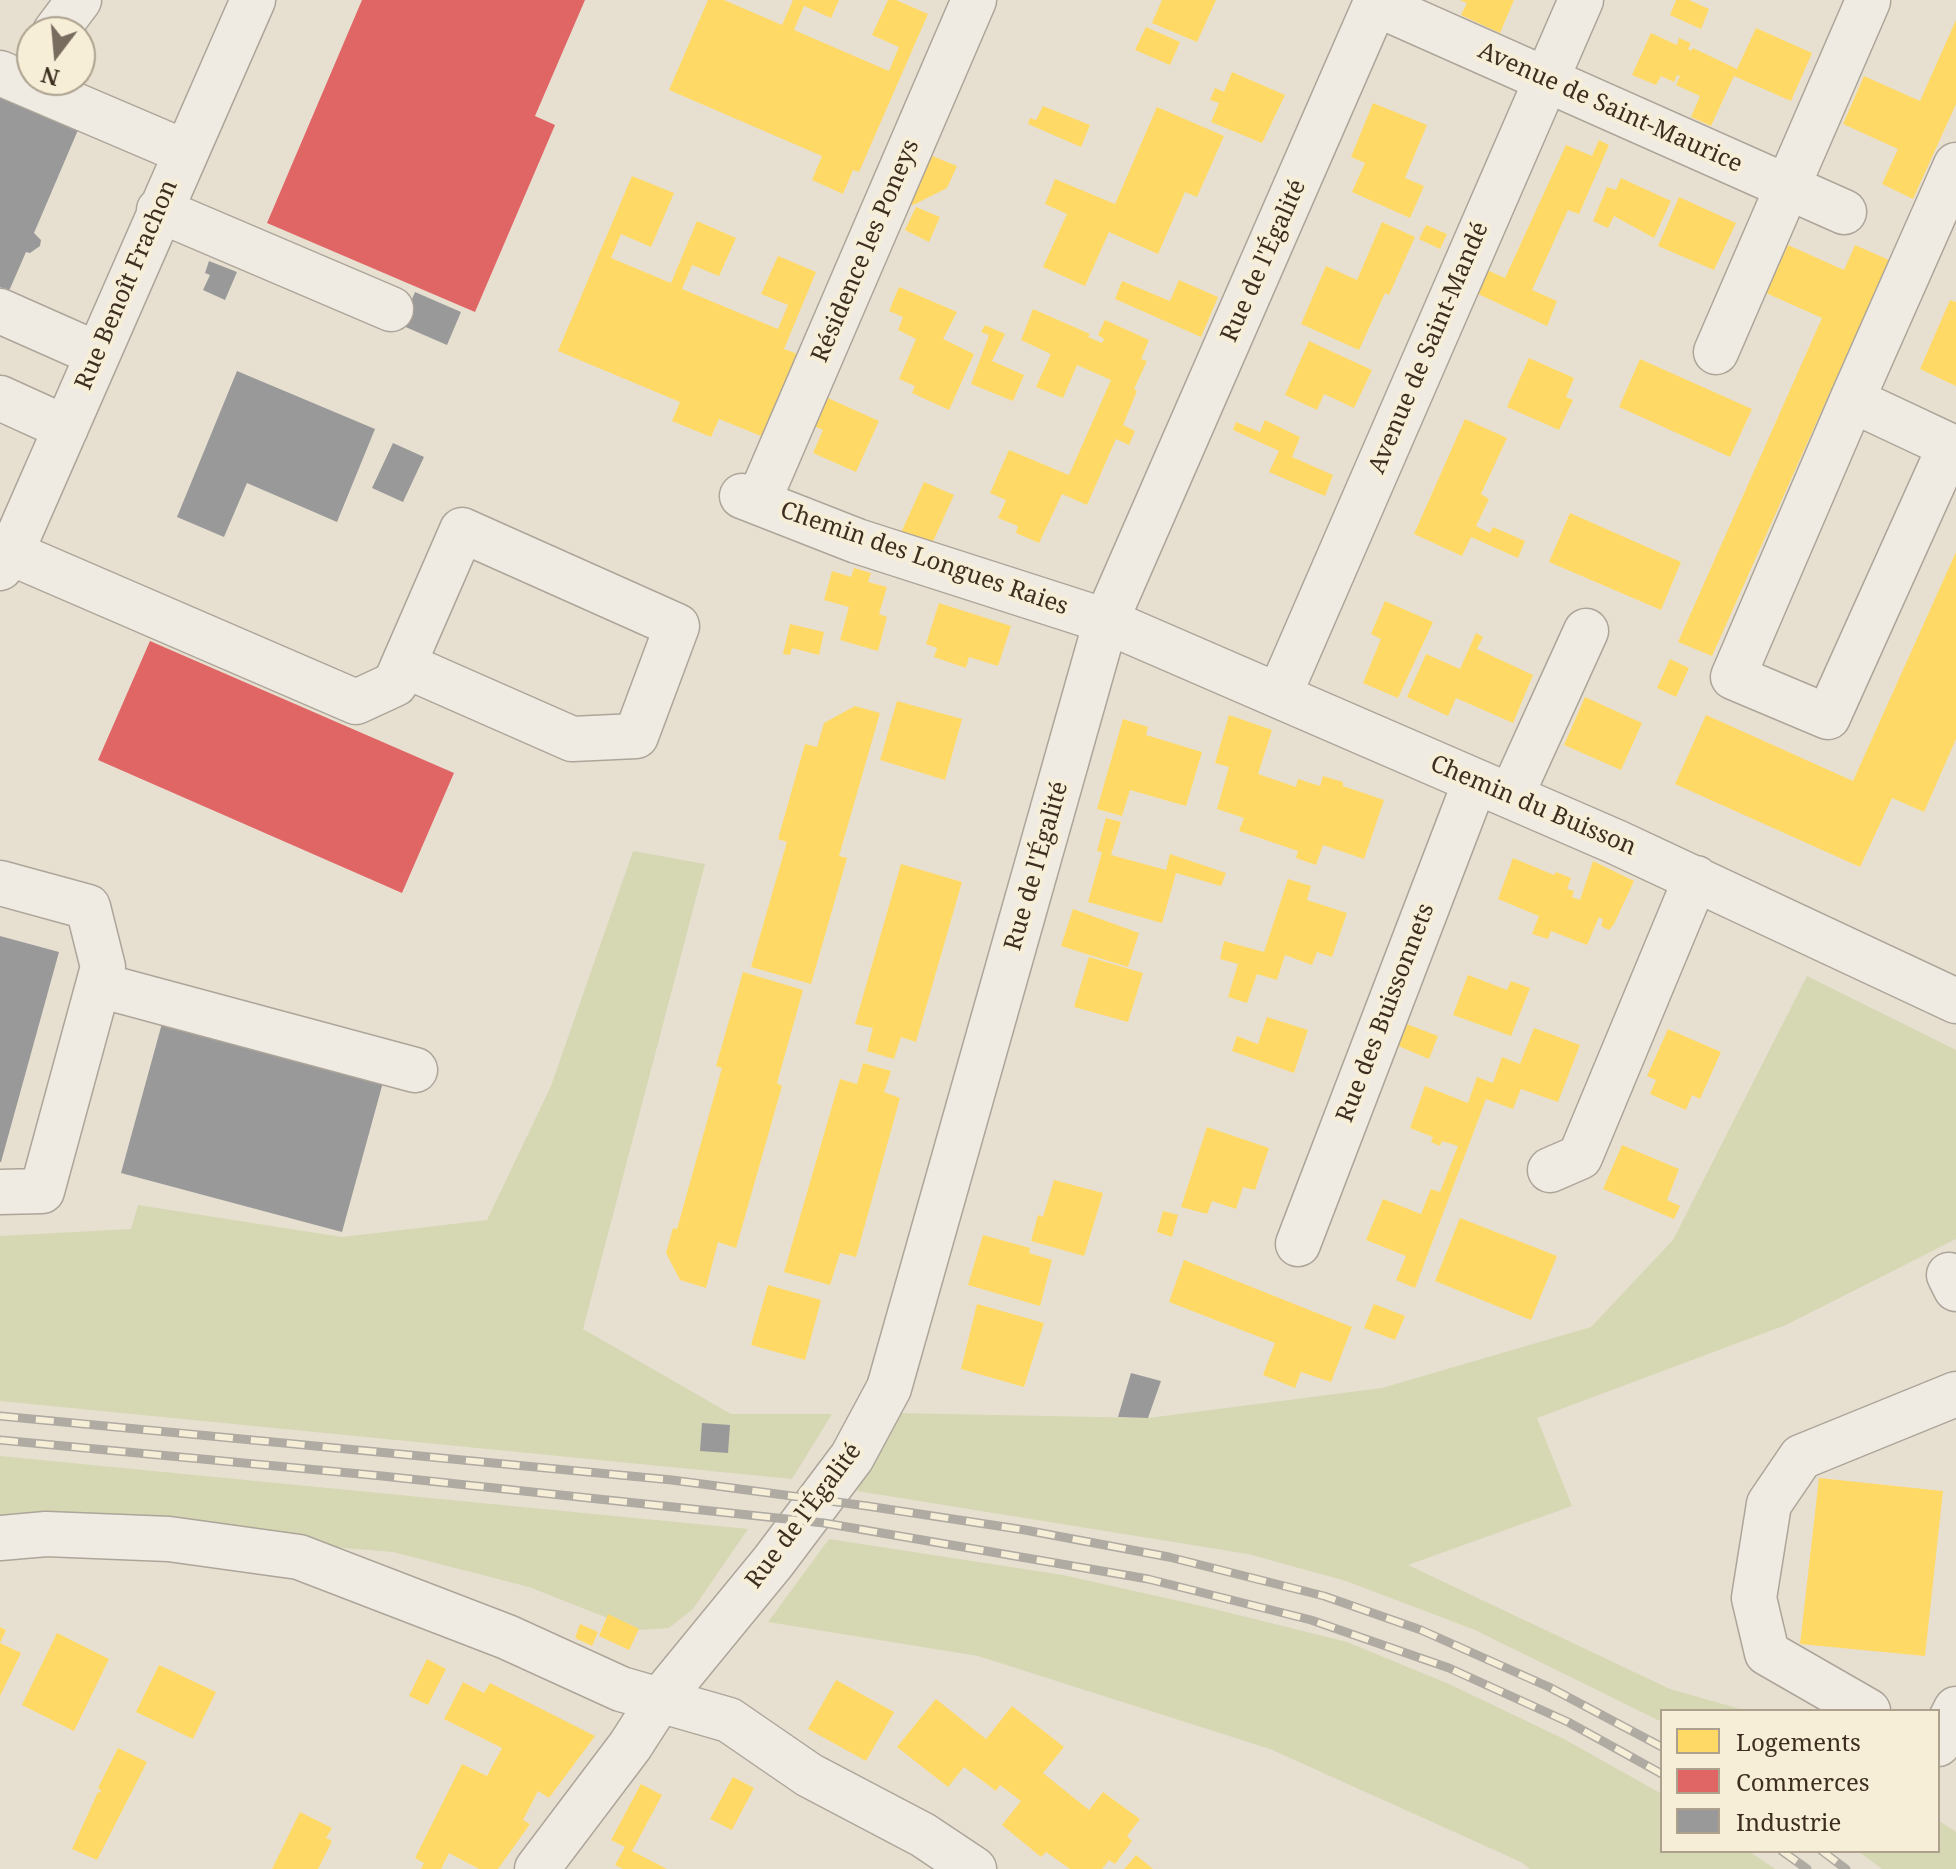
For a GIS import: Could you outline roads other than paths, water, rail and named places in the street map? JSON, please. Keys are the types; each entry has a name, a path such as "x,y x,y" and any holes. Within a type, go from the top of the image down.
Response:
{"street":[{"name":"Rue Benoît Frachon","path":"5,560 253,0"},
{"name":"Résidence les Poneys","path":"750,499 974,0"},
{"name":"Avenue de Saint-Mandé","path":"1282,697 1287,677 1581,0"},
{"path":"1716,352 1868,1"},
{"name":"Avenue de Saint-Maurice","path":"1376,2 1844,212"},
{"name":"Rue de l'Égalité","path":"537,1869 630,1746 659,1701 773,1562 852,1457 889,1388 1106,621 1376,2"},
{"path":"0,73 185,152"},
{"path":"1852,400 1950,446 1828,717 1733,677 1852,400 1943,227 1956,165"},
{"path":"159,210 391,309"},
{"path":"0,311 97,354"},
{"path":"0,398 66,428"},
{"name":"Chemin des Longues Raies","path":"750,499 857,541 1106,621"},
{"path":"5,560 356,702 395,684 462,530 677,626 636,736 572,739 404,665"},
{"name":"Chemin du Buisson","path":"1106,621 1696,878 1956,1001"},
{"name":"Rue des Buissonnets","path":"1298,1244 1493,789 1586,631"},
{"path":"1550,1170 1580,1157 1696,878"},
{"path":"0,883 88,907 103,967 42,1191 0,1192"},
{"path":"99,985 415,1070"},
{"path":"1865,1709 1767,1653 1754,1598 1769,1504 1801,1457 1956,1394"},
{"path":"0,1538 46,1534 169,1539 299,1557 507,1637 621,1689 729,1720 809,1775 923,1835 974,1869"},
{"path":"1940,1740 1956,1709"}],"railway":[{"path":"0,1416 672,1480 1025,1530 1169,1557 1324,1596 1421,1630 1549,1687 1660,1746"},
{"path":"0,1440 382,1476 824,1523 1148,1579 1311,1620 1449,1668 1568,1722 1660,1773"},
{"path":"1785,1853 1807,1869"},
{"path":"1825,1853 1846,1869"}]}
